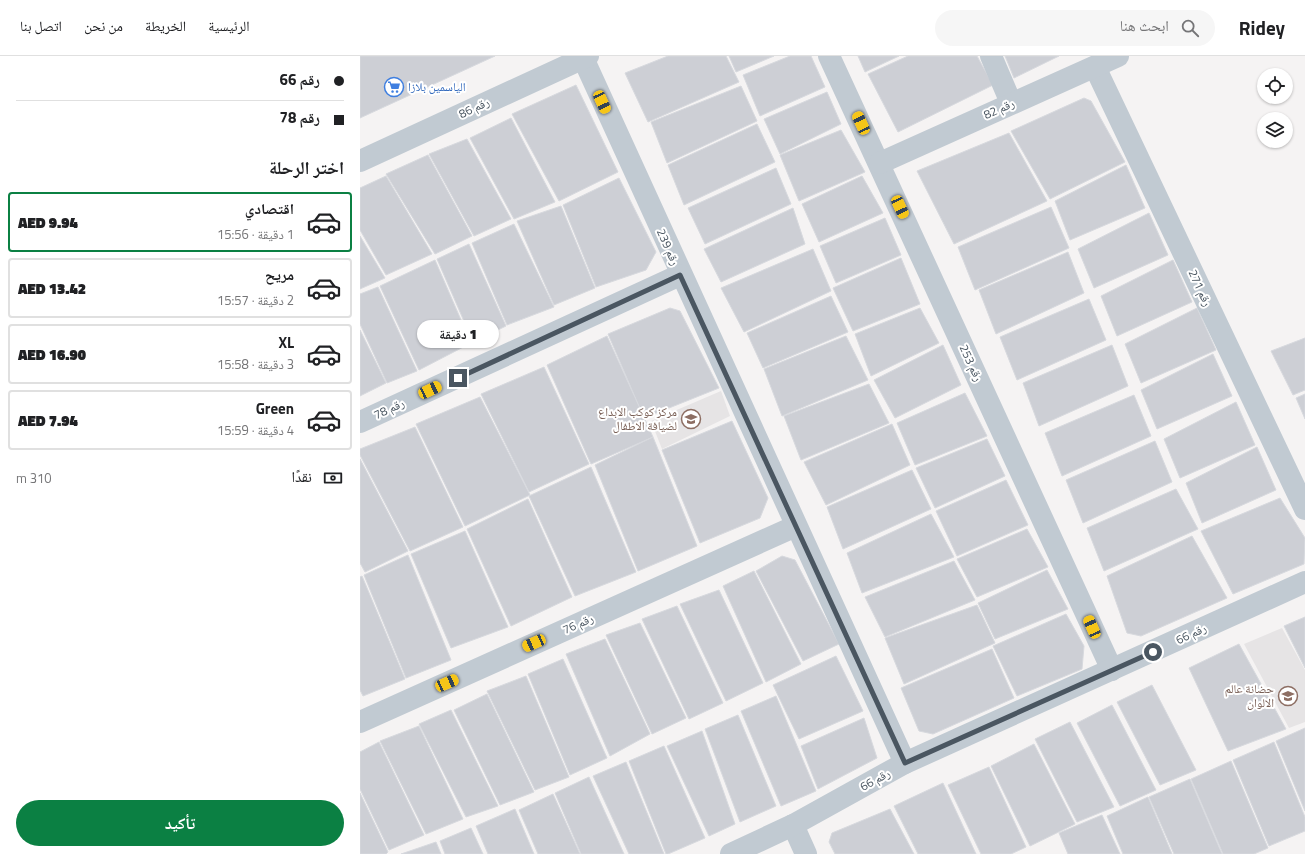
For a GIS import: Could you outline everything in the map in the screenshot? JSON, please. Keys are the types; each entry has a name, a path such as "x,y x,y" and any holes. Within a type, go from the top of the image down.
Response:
{"street":[{"name":"رقم 253","path":"829,56 1112,670"},
{"path":"991,56 1011,103"},
{"name":"رقم 82","path":"880,164 1011,103 1118,56"},
{"name":"رقم 86","path":"360,161 585,57"},
{"name":"رقم 239","path":"585,57 680,275 905,763"},
{"name":"رقم 271","path":"1095,66 1305,509"},
{"name":"رقم 78","path":"360,422 680,275"},
{"name":"رقم 76","path":"360,722 796,526"},
{"name":"رقم 66","path":"731,854 793,825 905,763 1305,582"},
{"path":"793,825 806,854"}],"shaded area":[{"name":"مركز كوكب الابداع لضيافة الاطفال","path":"721,391 730,416 662,449 651,421"},
{"name":"حضانة عالم الالوان","path":"1282,628 1305,670 1305,722 1289,728 1244,644"}],"building":[{"name":"الياسمين بلازا","path":"360,56 495,56 360,118"},
{"path":"668,56 726,56 739,82 648,122 625,73"},
{"path":"729,56 774,56 736,72"},
{"path":"790,56 811,56 825,87 760,116 743,75"},
{"path":"858,56 899,56 865,72"},
{"path":"908,56 977,56 993,85 898,132 868,74"},
{"path":"1005,56 1059,56 1014,78"},
{"path":"576,85 618,172 559,201 512,114"},
{"path":"741,86 757,121 667,163 651,122"},
{"path":"827,92 841,124 780,154 764,119"},
{"path":"1084,98 1091,101 1125,162 1050,199 1011,131"},
{"path":"511,118 555,202 514,219 470,138"},
{"path":"757,124 775,162 684,205 668,165"},
{"path":"841,130 865,172 799,201 780,155"},
{"path":"1009,133 1047,201 954,244 917,171"},
{"path":"467,139 511,219 474,236 429,154"},
{"path":"428,155 472,236 435,254 386,174"},
{"path":"1126,165 1145,208 1070,240 1055,201"},
{"path":"776,168 791,204 705,244 688,208"},
{"path":"386,176 432,254 386,275 360,230 360,188"},
{"path":"862,176 883,213 819,242 802,204"},
{"path":"619,178 656,252 646,270 596,287 563,205"},
{"path":"561,206 595,288 554,305 517,221"},
{"path":"1051,207 1069,248 975,290 958,247"},
{"path":"793,208 805,244 721,282 704,249"},
{"path":"1149,213 1168,255 1094,288 1078,249"},
{"path":"885,218 901,255 836,283 820,246"},
{"path":"514,224 554,307 507,325 472,243"},
{"path":"360,236 385,278 360,289"},
{"path":"469,244 506,326 473,342 437,259"},
{"path":"813,249 831,291 744,332 721,288"},
{"path":"1068,252 1084,293 996,334 979,290"},
{"path":"901,258 920,304 853,331 833,288"},
{"path":"435,260 471,343 419,370 380,286"},
{"path":"1173,260 1192,302 1117,336 1101,296"},
{"path":"378,287 417,371 387,383 360,324 360,294"},
{"path":"831,296 848,332 763,368 747,333"},
{"path":"1089,299 1106,340 1017,380 1000,337"},
{"path":"670,308 680,311 719,388 644,418 608,334"},
{"path":"920,308 939,343 871,376 855,334"},
{"path":"1197,308 1216,350 1141,383 1125,344"},
{"path":"360,330 386,383 360,396"},
{"path":"607,336 653,437 591,464 547,365"},
{"path":"846,336 868,380 782,416 764,369"},
{"path":"1305,338 1305,390 1293,395 1271,351"},
{"path":"943,345 961,385 895,418 874,380"},
{"path":"1112,345 1128,386 1039,426 1023,383"},
{"path":"1213,354 1232,396 1157,429 1141,390"},
{"path":"544,367 589,464 529,492 481,394"},
{"path":"869,384 889,423 801,460 784,416"},
{"path":"965,393 987,436 915,465 897,423"},
{"path":"1305,394 1305,419 1296,398"},
{"path":"1134,395 1151,436 1062,476 1045,433"},
{"path":"480,397 530,495 465,526 416,424"},
{"path":"1236,402 1255,445 1180,478 1164,439"},
{"path":"732,421 768,498 760,518 700,543 662,450"},
{"path":"892,424 910,465 826,505 804,462"},
{"path":"415,427 463,527 410,551 360,455 360,449"},
{"path":"653,437 697,546 638,571 595,465"},
{"path":"987,439 1005,476 935,508 916,468"},
{"path":"1155,441 1172,482 1083,523 1066,480"},
{"path":"1257,447 1276,490 1202,523 1186,483"},
{"path":"360,459 408,551 365,572 360,563"},
{"path":"591,467 636,572 575,596 529,496"},
{"path":"912,470 931,509 843,549 827,507"},
{"path":"1006,480 1028,525 957,556 936,511"},
{"path":"1176,489 1198,529 1104,571 1087,528"},
{"path":"1280,498 1305,538 1304,564 1233,594 1201,531"},
{"path":"528,499 572,597 511,626 467,529"},
{"path":"931,514 954,557 862,593 847,553"},
{"path":"1027,529 1048,567 977,597 957,559"},
{"path":"465,531 508,627 451,648 411,554"},
{"path":"1192,536 1227,598 1141,636 1127,633 1107,576"},
{"path":"408,555 451,660 406,678 364,575"},
{"path":"782,556 795,560 839,644 803,661 756,571"},
{"path":"954,561 975,600 885,637 865,597"},
{"path":"1047,570 1068,609 995,639 978,603"},
{"path":"754,571 801,664 766,682 723,586"},
{"path":"362,576 405,679 363,696 360,690 360,577"},
{"path":"719,590 763,683 726,701 680,604"},
{"path":"977,605 995,643 904,684 885,638"},
{"path":"677,606 723,703 689,719 642,619"},
{"path":"1066,614 1084,646 1082,669 1017,696 993,646"},
{"path":"1305,617 1305,668 1284,626"},
{"path":"640,623 686,718 652,734 606,635"},
{"path":"605,639 650,734 610,756 566,654"},
{"path":"1239,644 1286,729 1228,751 1189,668"},
{"path":"992,649 1014,698 933,734 919,731 901,688"},
{"path":"836,656 863,711 799,739 773,685"},
{"path":"563,659 607,758 570,775 528,674"},
{"path":"526,676 569,777 535,790 487,691"},
{"path":"1152,685 1196,770 1160,785 1117,702"},
{"path":"487,694 534,792 500,805 454,710"},
{"path":"776,696 816,791 781,806 741,711"},
{"path":"1112,705 1156,790 1120,806 1077,723"},
{"path":"451,710 498,806 466,817 419,724"},
{"path":"738,715 776,806 740,822 705,729"},
{"path":"864,718 877,758 818,789 801,746"},
{"path":"1070,722 1114,807 1077,822 1035,739"},
{"path":"419,726 463,819 426,834 380,741"},
{"path":"1305,728 1305,811 1276,741"},
{"path":"702,731 735,824 709,836 667,746"},
{"path":"379,742 424,835 389,850 360,789 360,752"},
{"path":"1274,742 1305,817 1305,831 1269,846 1233,760"},
{"path":"1034,744 1075,824 1030,846 991,766"},
{"path":"664,746 705,838 668,854 666,854 629,761"},
{"path":"1231,761 1268,848 1254,854 1223,854 1191,779"},
{"path":"626,762 664,854 629,854 593,776"},
{"path":"989,767 1026,847 1011,854 981,854 948,785"},
{"path":"589,777 624,854 581,854 555,793"},
{"path":"1190,779 1222,854 1174,854 1149,797"},
{"path":"943,783 976,854 918,854 894,806"},
{"path":"360,793 388,852 386,854 360,854"},
{"path":"553,794 580,854 538,854 519,810"},
{"path":"1148,797 1172,854 1123,854 1107,816"},
{"path":"515,809 534,854 488,854 476,826"},
{"path":"890,809 914,854 835,854 829,842 832,833"},
{"path":"1102,815 1120,854 1068,854 1059,833"},
{"path":"471,828 483,854 445,854 440,841"},
{"path":"436,842 441,854 401,854"}],"place":[{"name":"الياسمين بلازا","path":"394,87"},
{"name":"مركز كوكب الابداع لضيافة الاطفال","path":"691,419"},
{"name":"حضانة عالم الالوان","path":"1288,696"}],"route":[{"path":"458,378 680,275 905,763 1153,652"}]}
